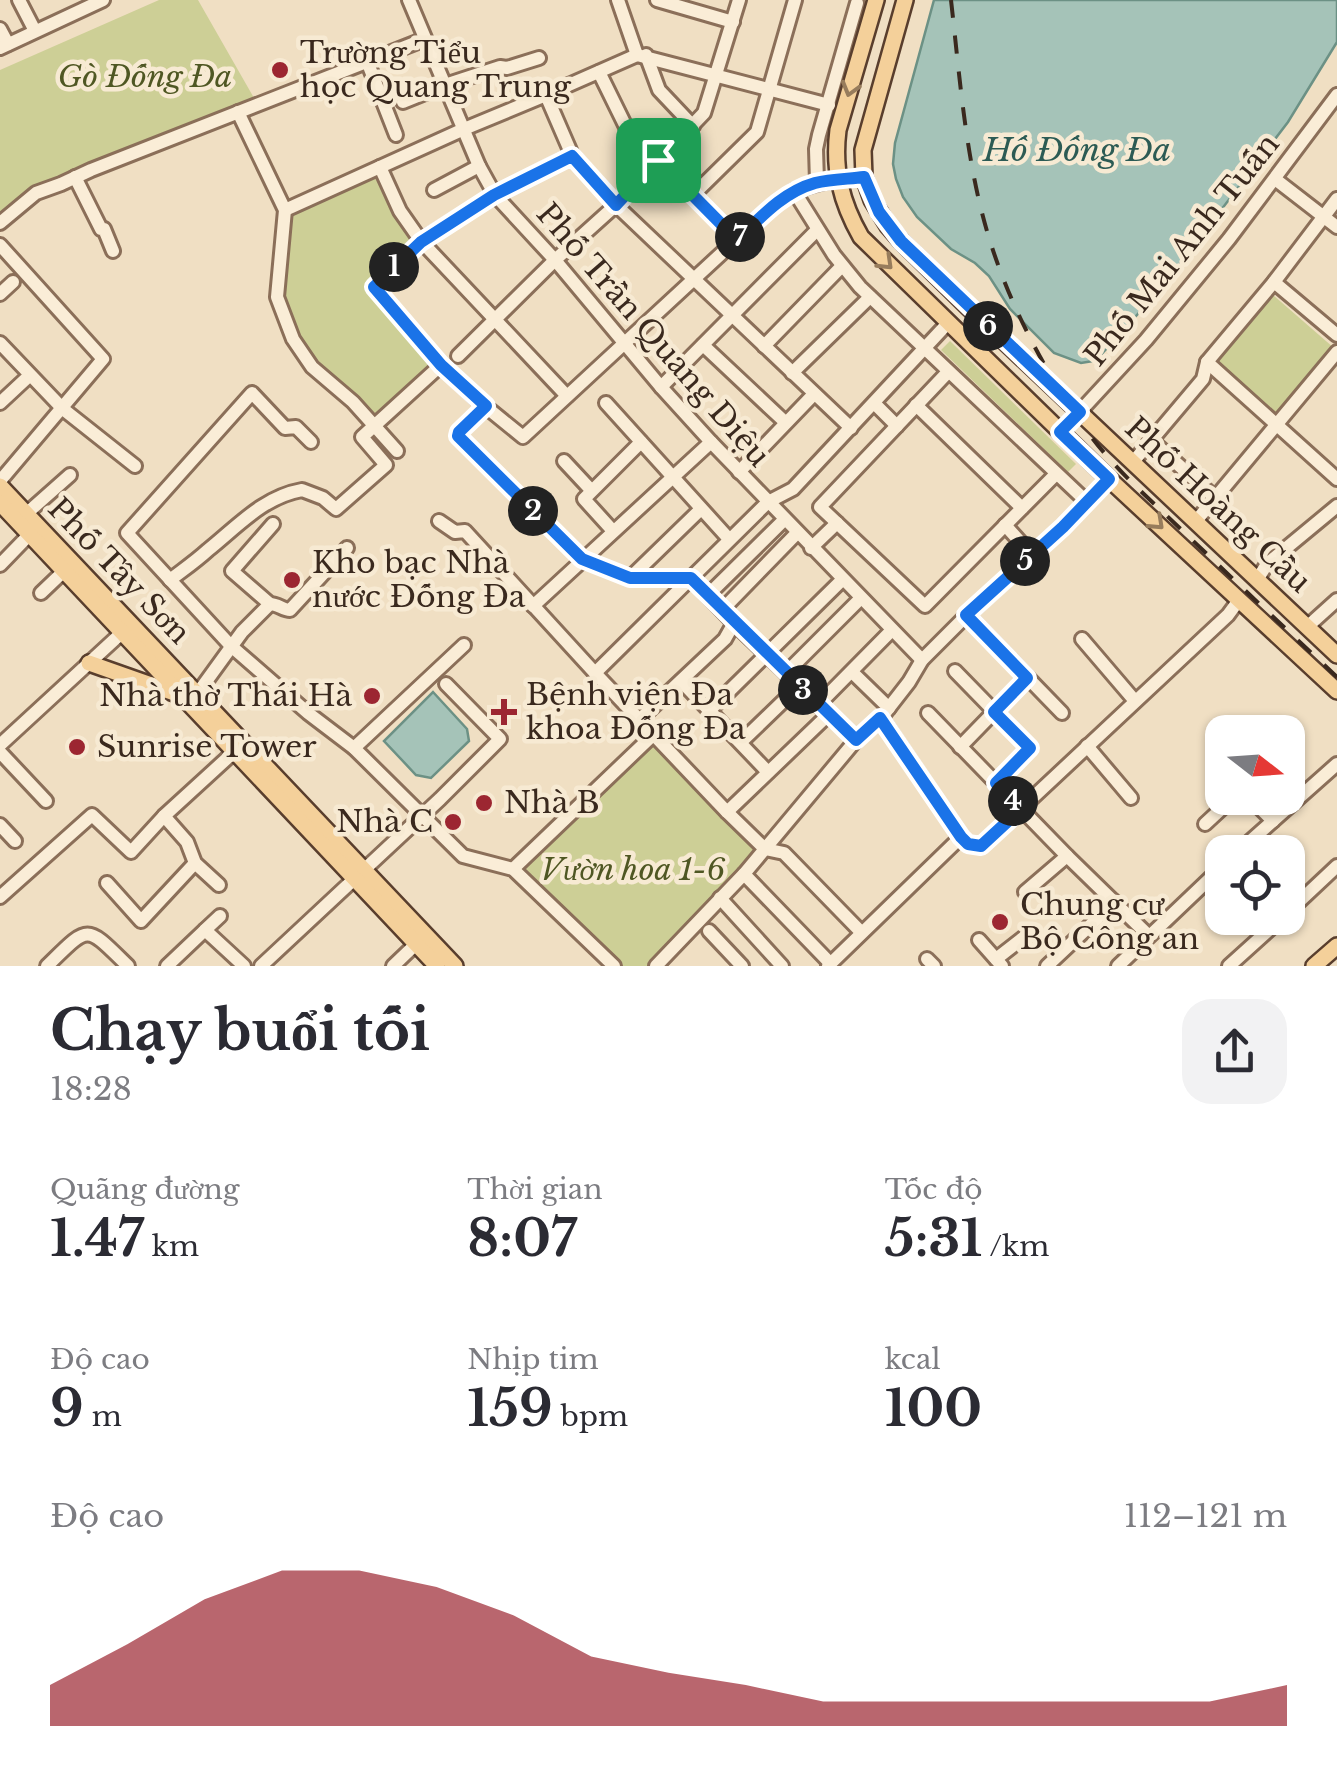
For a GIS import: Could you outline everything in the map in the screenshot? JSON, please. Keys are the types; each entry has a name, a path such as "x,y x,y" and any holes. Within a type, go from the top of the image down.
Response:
{"main road":[{"path":"838,180 864,177 865,137 905,0"},
{"name":"Phố Hoàng Cầu","path":"875,4 838,130 836,163 846,206 861,236 1109,479 1337,692"},
{"name":"Phố Hoàng Cầu","path":"864,177 879,212 901,241 1337,655"},
{"name":"Phố Tây Sơn","path":"0,484 9,514 63,572 126,629"},
{"name":"Phố Tây Sơn","path":"9,514 189,694"},
{"path":"1239,600 1257,580"},
{"path":"89,663 189,694 359,874 437,966"},
{"path":"189,694 234,752 455,966"},
{"path":"1314,966 1337,946"}],"street":[{"path":"19,0 35,32"},
{"path":"0,29 4,46 103,0"},
{"name":"Phố Trần Quang Diệu","path":"409,0 494,195 555,260 710,442 922,660"},
{"path":"618,0 659,90 693,126"},
{"path":"657,0 733,22"},
{"path":"458,356 616,205 704,113 739,0"},
{"path":"694,195 757,132 795,0"},
{"path":"817,182 816,149 852,1 875,4"},
{"path":"0,223 36,193 425,38"},
{"path":"285,210 464,128 641,55 829,105"},
{"path":"403,102 500,67 539,58"},
{"path":"367,61 396,135"},
{"path":"599,72 622,122 737,240"},
{"name":"Phố Mai Anh Tuấn","path":"1060,432 1146,340 1337,95"},
{"path":"546,96 572,156 616,205 851,428"},
{"path":"238,112 285,210 278,297 293,339 312,368 353,402 397,451"},
{"path":"572,156 494,195 421,242 374,287 441,365 523,437 775,204 817,182 838,180"},
{"path":"434,190 479,166"},
{"path":"380,167 400,211 421,242 568,396"},
{"path":"75,178 113,251"},
{"path":"1275,179 1337,228"},
{"path":"794,191 842,266 870,297 1087,502"},
{"path":"1133,462 1204,379 1207,362 1337,199"},
{"path":"661,388 817,230"},
{"path":"0,245 103,359 0,484"},
{"path":"764,346 842,266"},
{"path":"0,294 13,282"},
{"path":"1274,282 1337,335"},
{"path":"792,372 870,297"},
{"path":"595,673 768,502 792,489 948,323"},
{"path":"0,343 63,409 135,466"},
{"path":"702,345 785,422"},
{"path":"1196,521 1337,352"},
{"path":"1207,362 1337,480"},
{"path":"170,580 266,502 302,490 323,498 336,509 386,466 362,437 441,365"},
{"path":"948,372 820,507 925,606 1056,474"},
{"path":"0,403 29,376"},
{"path":"312,442 296,427 285,428 252,393 127,534 231,646 354,748 463,856 513,869 614,966"},
{"path":"739,472 814,394"},
{"path":"606,403 729,540"},
{"path":"874,403 897,426"},
{"path":"486,406 458,436 582,559 630,578 691,578 856,740"},
{"path":"916,406 1022,508"},
{"path":"1151,440 1214,498"},
{"path":"614,531 584,499 641,442"},
{"path":"533,606 710,442"},
{"path":"564,461 591,490"},
{"path":"9,514 70,475"},
{"path":"656,966 744,874 856,740 885,713 922,660 1109,479"},
{"path":"1257,580 1268,564 1337,506"},
{"path":"630,578 701,509"},
{"path":"439,520 455,532 465,531 727,812 765,849 784,853 861,932"},
{"path":"708,595 784,520"},
{"path":"811,548 837,523"},
{"path":"274,524 232,572 270,604 286,610 346,548"},
{"path":"1005,525 1032,554"},
{"path":"722,610 797,533"},
{"path":"0,564 30,535"},
{"path":"41,593 63,572"},
{"path":"710,710 842,580"},
{"path":"786,673 860,599"},
{"path":"852,672 885,713 961,837 968,844 981,846 1228,615 1239,600"},
{"path":"1307,627 1337,600"},
{"path":"189,694 270,604"},
{"path":"966,615 1062,712"},
{"path":"639,720 725,638 734,622"},
{"path":"46,802 0,749 126,629"},
{"path":"727,812 768,772 892,630"},
{"path":"1082,639 1136,701"},
{"path":"354,748 464,645"},
{"path":"954,672 1030,748 996,783"},
{"path":"960,746 1027,678"},
{"path":"681,681 768,772"},
{"path":"261,966 500,739 446,684"},
{"path":"740,742 799,686"},
{"path":"928,713 1148,935"},
{"path":"513,869 653,736"},
{"path":"1086,746 1131,798"},
{"path":"0,897 92,815 130,852 234,752"},
{"path":"1258,835 1337,764"},
{"path":"1205,824 1215,815"},
{"path":"1266,815 1273,822"},
{"path":"164,816 187,842 195,863 218,885"},
{"path":"0,825 14,842"},
{"path":"744,874 829,965 961,837"},
{"path":"1025,892 1067,856"},
{"path":"107,883 141,921 195,863"},
{"path":"1305,896 1337,866"},
{"path":"1118,966 1205,883"},
{"path":"720,898 782,966"},
{"path":"1047,966 1115,902"},
{"path":"167,966 220,916"},
{"path":"206,930 244,966"},
{"path":"709,931 742,966"},
{"path":"47,966 75,938 88,933 97,936 128,966"},
{"path":"979,940 999,963 1028,934"},
{"path":"1229,966 1263,935"},
{"path":"394,966 416,944"}],"green space":[{"name":"Gò Đống Đa","path":"159,0 198,0 254,98 61,182 0,221 0,70"},
{"path":"380,167 421,241 374,287 441,365 374,426 312,367 277,297 285,210"},
{"path":"1273,295 1334,348 1277,414 1216,362"},
{"path":"950,341 1076,464 1068,472 941,350"},
{"name":"Vườn hoa 1-6","path":"651,742 759,852 652,966 618,966 520,869"}],"water":[{"name":"Hố Đống Đa","path":"934,0 1337,0 1337,42 1288,122 1164,285 1098,358 1081,363 1054,353 1010,309 989,276 951,249 917,217 903,197 893,164 895,143"},
{"path":"433,692 467,729 469,741 431,778 416,775 384,741"}],"railway":[{"path":"951,0 965,122 982,212 1008,291 1044,364 1087,431 1122,472 1337,677"}],"place":[{"name":"Trường Tiểu học Quang Trung","path":"280,70"},
{"name":"Kho bạc Nhà nước Đống Đa","path":"292,580"},
{"name":"Nhà thờ Thái Hà","path":"372,696"},
{"name":"Bệnh viện Đa khoa Đống Đa","path":"504,712"},
{"name":"Sunrise Tower","path":"77,747"},
{"name":"Nhà B","path":"484,803"},
{"name":"Nhà C","path":"453,822"},
{"name":"Chung cư Bộ Công an","path":"1000,922"}],"route":[{"path":"572,156 616,205 658,160 737,240 794,191 817,182 864,177 872,200 901,241 1080,412 1060,432 1109,479 1063,527 966,615 1027,678 994,712 1030,748 996,783 1021,809 981,846 968,844 961,837 880,718 856,740 691,578 630,578 582,559 458,436 486,406 423,346 374,287 421,242 494,195 572,156"}]}
